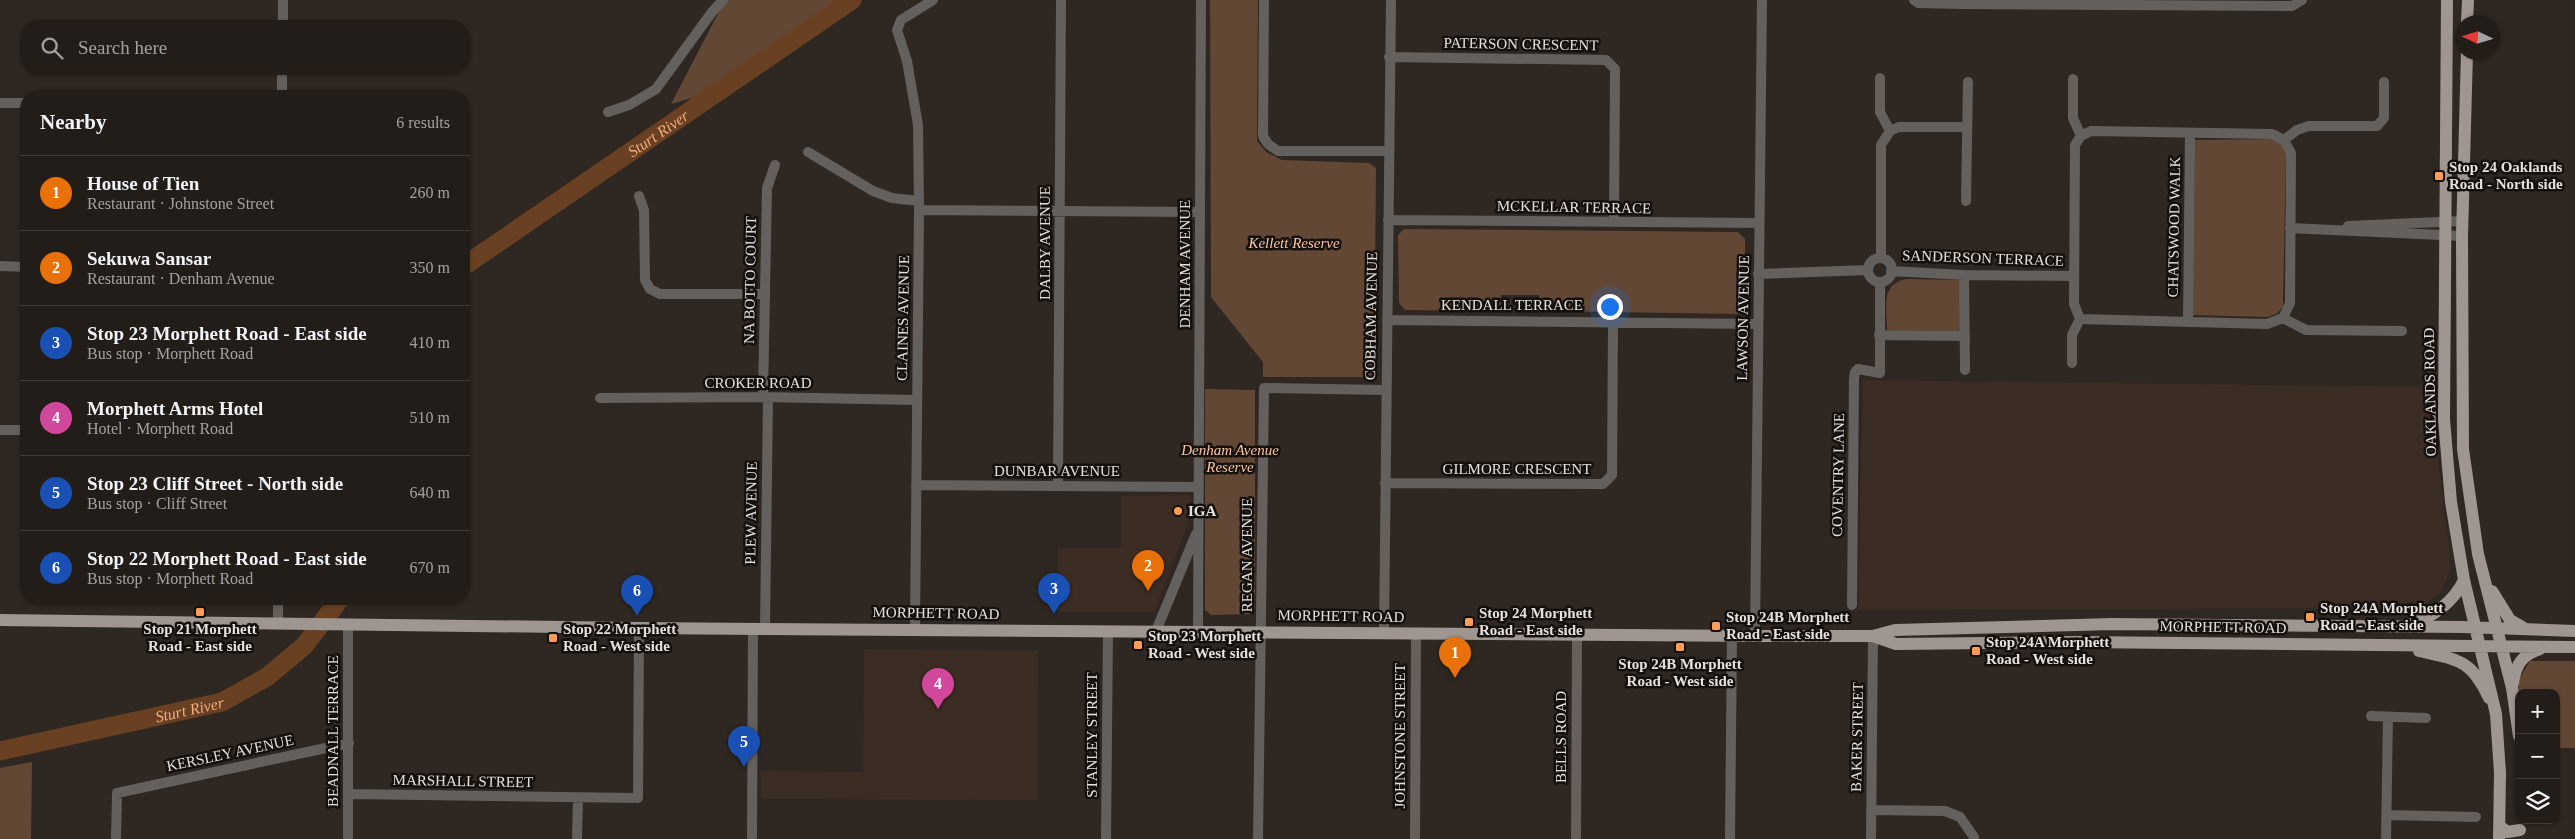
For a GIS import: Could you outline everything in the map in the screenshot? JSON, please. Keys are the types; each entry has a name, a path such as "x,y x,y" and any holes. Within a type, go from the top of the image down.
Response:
{"main road":[{"name":"OAKLANDS ROAD","path":"2447,0 2444,419 2451,502 2464,580 2496,714 2500,764 2500,833"},
{"path":"2467,15 2468,0"},
{"path":"2466,60 2462,221 2463,449 2473,527 2512,688 2519,734"},
{"path":"2483,574 2505,614 2517,625 2526,629"},
{"path":"2384,628 2422,621 2458,592 2464,580"},
{"name":"MORPHETT ROAD","path":"0,620 639,628 1755,636 1873,636 1895,630 2042,624 2497,628 2575,631"},
{"name":"MORPHETT ROAD","path":"1873,636 1896,644 2076,642 2575,647"},
{"path":"2394,645 2456,659 2470,667 2484,687 2496,714"},
{"path":"2512,688 2517,665 2523,657 2545,647"},
{"path":"2500,833 2520,830"}],"street":[{"path":"283,20 284,0"},
{"path":"608,112 630,105 656,89 712,12 723,0"},
{"name":"CLAINES AVENUE","path":"915,629 918,125 907,61 897,30 901,20 908,14 933,0"},
{"name":"DALBY AVENUE","path":"1058,486 1061,0"},
{"name":"DENHAM AVENUE","path":"1198,631 1201,0"},
{"path":"1264,0 1263,136 1268,144 1278,151 1388,151"},
{"name":"COBHAM AVENUE","path":"1384,633 1385,390 1391,0"},
{"name":"LAWSON AVENUE","path":"1755,636 1762,0"},
{"path":"1914,0 1918,3 2292,6 2302,0"},
{"name":"PATERSON CRESCENT","path":"1389,57 1606,60 1615,69 1614,222"},
{"path":"282,75 282,90"},
{"path":"1880,78 1880,112 1890,132"},
{"path":"2073,79 2073,118 2081,136"},
{"path":"1966,201 1968,82"},
{"path":"2284,140 2297,130 2309,126 2377,126 2384,118 2384,82"},
{"path":"0,103 20,103"},
{"path":"1881,258 1881,145 1890,132 1898,127 1967,127"},
{"path":"2072,363 2072,335 2080,319 2074,304 2073,276 2075,145 2081,136 2091,131 2272,134 2284,140 2291,153 2290,303 2283,318 2267,324 2080,319"},
{"name":"CHATSWOOD WALK","path":"2188,322 2190,133"},
{"path":"808,152 873,191 919,205 1060,211 1200,212"},
{"name":"NA BOTTO COURT","path":"765,397 767,188 775,165"},
{"path":"639,196 644,210 645,280 650,290 660,294 765,294"},
{"name":"MCKELLAR TERRACE","path":"1388,220 1759,223"},
{"path":"2340,229 2346,226 2462,221"},
{"path":"2290,228 2462,236"},
{"path":"1881,258 1889,262 1891,270 1888,278 1880,282 1871,278 1868,270 1873,260 1881,258"},
{"path":"0,266 20,267"},
{"path":"1758,274 1868,270"},
{"name":"SANDERSON TERRACE","path":"1891,270 1964,275 2073,276"},
{"path":"1964,275 1965,370"},
{"path":"1880,282 1879,335 1965,336"},
{"path":"2283,318 2306,330 2402,331"},
{"name":"KENDALL TERRACE","path":"1387,320 1758,324"},
{"name":"GILMORE CRESCENT","path":"1385,483 1603,484 1612,475 1613,321"},
{"name":"COVENTRY LANE","path":"1852,605 1854,378 1855,372 1858,369 1880,372 1879,335"},
{"name":"REGAN AVENUE","path":"1258,839 1264,388 1385,390"},
{"name":"CROKER ROAD","path":"600,398 765,397 916,400"},
{"name":"PLEW AVENUE","path":"752,839 765,397"},
{"path":"0,430 20,430"},
{"name":"DUNBAR AVENUE","path":"916,485 1198,488"},
{"name":"DENHAM AVENUE","path":"1156,631 1198,529"},
{"path":"278,605 278,624"},
{"name":"BEADNALL TERRACE","path":"343,624 348,743 348,839"},
{"name":"MARSHALL STREET","path":"348,794 638,798 639,628"},
{"name":"STANLEY STREET","path":"1106,839 1108,631"},
{"name":"JOHNSTONE STREET","path":"1415,839 1416,633"},
{"name":"BELLS ROAD","path":"1576,839 1577,634"},
{"path":"1730,839 1732,635"},
{"name":"BAKER STREET","path":"1871,839 1873,636"},
{"path":"2371,716 2426,718"},
{"path":"2386,839 2388,716"},
{"name":"KERSLEY AVENUE","path":"116,839 117,793 348,743"},
{"path":"577,839 578,798"},
{"path":"1871,810 1945,811 1960,818 1974,837"},
{"path":"2387,815 2476,817"}],"shaded area":[{"path":"1863,380 2434,387 2433,416 2451,567 2442,591 2421,608 1858,610"},
{"path":"1188,495 1190,498 1190,519 1154,612 1058,612 1058,548 1121,548 1121,496"},
{"path":"864,649 1038,650 1037,800 761,799 761,771 863,772"}],"green space":[{"path":"725,0 852,0 720,90 671,104"},
{"name":"Kellett Reserve","path":"1210,0 1258,0 1257,141 1266,152 1282,160 1369,163 1376,168 1374,377 1263,377 1263,362 1211,297"},
{"path":"2272,139 2279,141 2286,152 2283,307 2276,314 2267,317 2191,315 2193,140"},
{"path":"1404,229 1738,232 1745,239 1745,309 1738,314 1540,311 1539,295 1501,295 1500,311 1405,310 1399,303 1398,235"},
{"path":"1906,279 1960,280 1960,331 1887,330 1886,306 1889,292 1892,286"},
{"name":"Denham Avenue Reserve","path":"1205,389 1255,390 1255,610 1250,614 1211,615 1205,610"},
{"path":"2530,661 2575,661 2575,748 2560,748 2560,689 2518,689 2523,672"},
{"path":"32,762 31,839 0,839 0,768"}],"waterway":[{"name":"Sturt River","path":"470,262 852,0"},
{"name":"Sturt River","path":"0,751 222,702 267,677 304,646 335,605"}],"place":[{"name":"Stop 24 Oaklands Road - North side","path":"2439,176"},
{"name":"IGA","path":"1178,511"},
{"name":"Sekuwa Sansar","path":"1148,591"},
{"name":"Stop 21 Morphett Road - East side","path":"200,612"},
{"name":"Stop 23 Morphett Road - East side","path":"1054,614"},
{"name":"Stop 22 Morphett Road - East side","path":"637,616"},
{"name":"Stop 24A Morphett Road - East side","path":"2310,617"},
{"name":"Stop 24 Morphett Road - East side","path":"1469,622"},
{"name":"Stop 24B Morphett Road - East side","path":"1716,626"},
{"name":"Stop 22 Morphett Road - West side","path":"553,638"},
{"name":"Stop 23 Morphett Road - West side","path":"1138,645"},
{"name":"Stop 24B Morphett Road - West side","path":"1680,647"},
{"name":"Stop 24A Morphett Road - West side","path":"1976,651"},
{"name":"House of Tien","path":"1455,678"},
{"name":"Morphett Arms Hotel","path":"938,709"},
{"name":"Stop 23 Cliff Street - North side","path":"744,767"}]}
